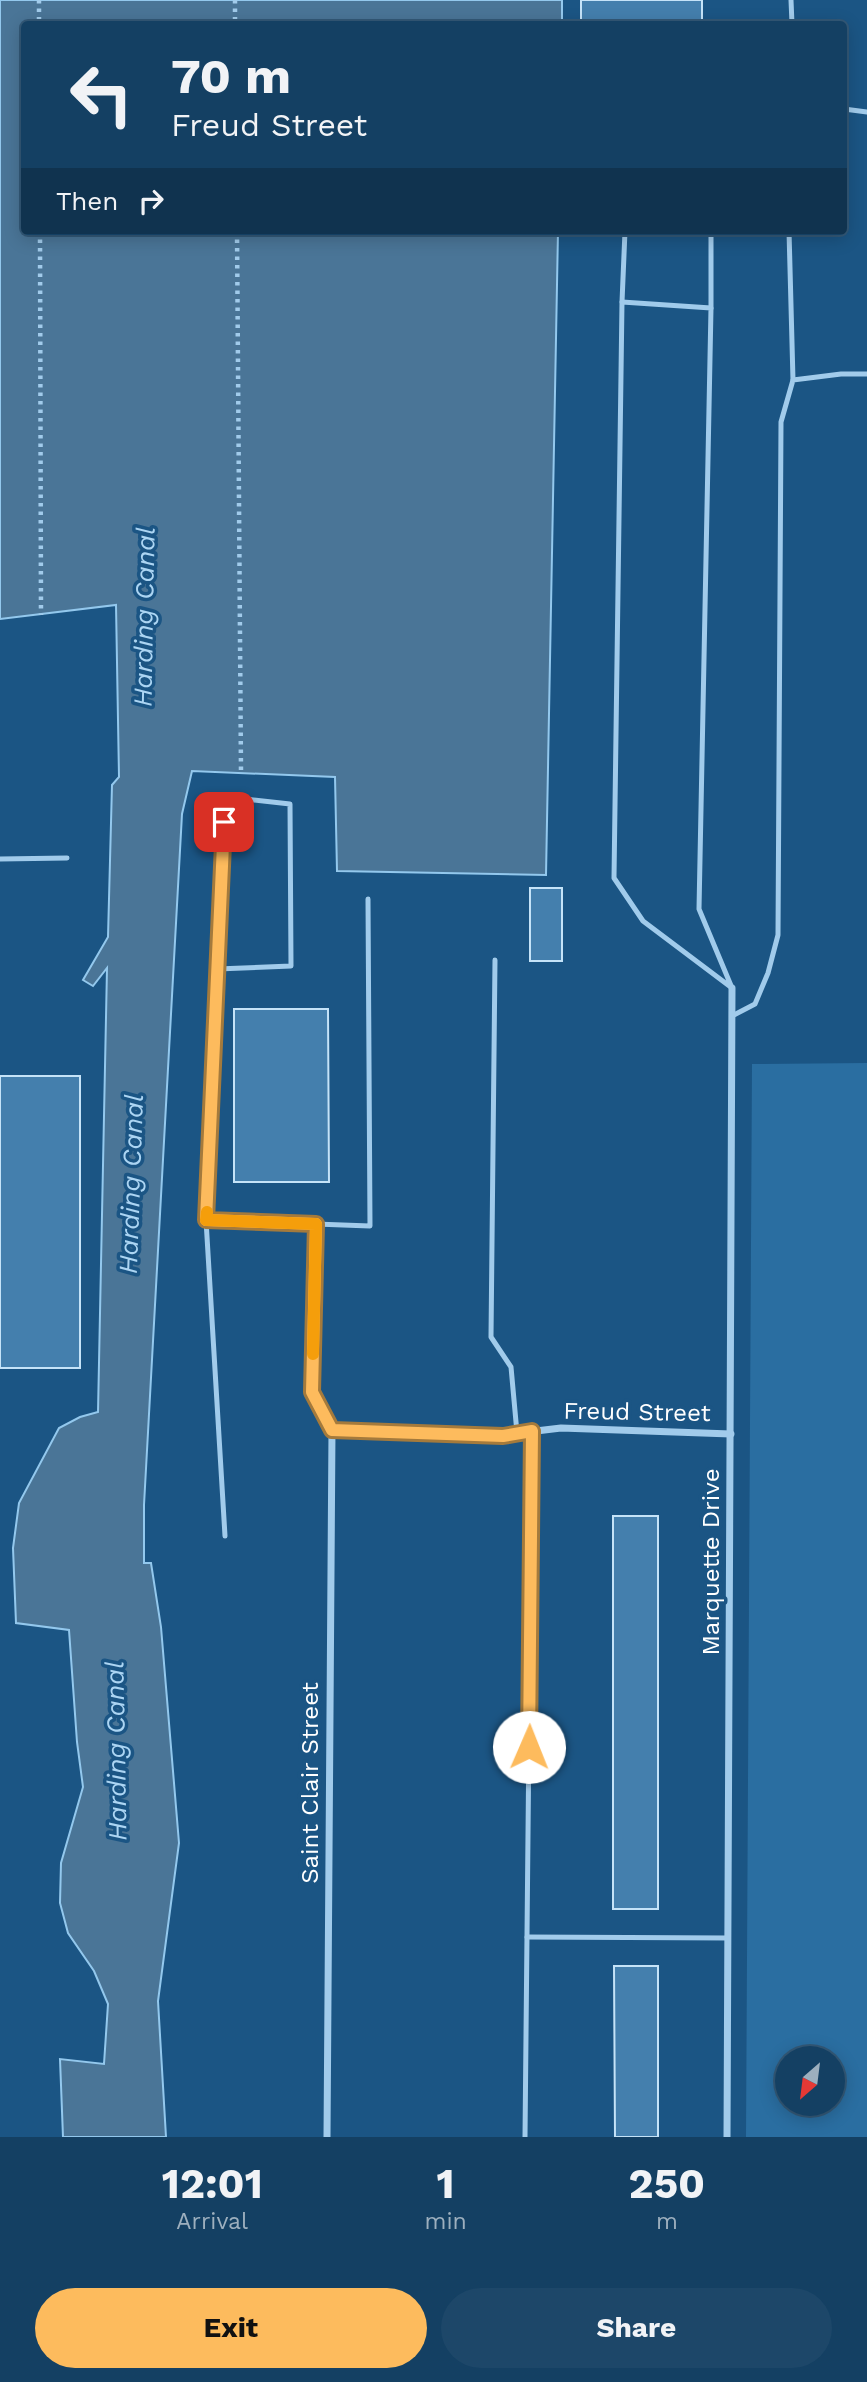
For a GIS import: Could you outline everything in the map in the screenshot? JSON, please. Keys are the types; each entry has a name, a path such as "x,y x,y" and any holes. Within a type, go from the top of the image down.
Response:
{"street":[{"name":"Marquette Drive","path":"727,2137 732,988"},
{"name":"Freud Street","path":"332,1430 503,1436 561,1428 731,1434"},
{"name":"Saint Clair Street","path":"327,2137 332,1430"}],"lane":[{"path":"791,0 792,21"},
{"path":"847,109 867,111"},
{"path":"625,235 614,878 643,921 732,988"},
{"path":"710,235 711,308 699,909 732,988"},
{"path":"732,1016 755,1004 768,973 778,935 781,422 793,380 789,235"},
{"path":"622,302 711,308"},
{"path":"793,380 841,374 867,374"},
{"path":"217,969 291,966 290,804 226,797 217,969 206,1220 225,1535"},
{"path":"0,859 67,858"},
{"path":"206,1220 370,1226 368,899"},
{"path":"495,960 491,1336 511,1367 517,1433"},
{"path":"316,1224 312,1392 332,1430"},
{"path":"525,2137 532,1431"},
{"path":"527,1937 728,1938"}],"path":[{"path":"39,0 39,21"},
{"path":"235,0 235,21"},
{"path":"40,235 41,615"},
{"path":"237,235 241,771"}],"shaded area":[{"path":"867,1063 867,2137 746,2137 752,1064"}],"water":[{"name":"Harding Canal","path":"0,0 562,0 562,21 21,21 21,235 558,235 546,875 337,871 335,777 192,771 182,814 144,1505 144,1563 151,1563 161,1627 179,1843 158,2001 166,2137 63,2137 60,2059 104,2064 108,2004 94,1971 68,1933 60,1903 61,1863 83,1787 69,1630 16,1623 13,1548 19,1503 59,1428 80,1417 98,1412 107,968 93,986 83,980 108,937 112,785 119,777 116,605 0,619"}],"building":[{"path":"581,0 702,0 702,21 581,21"},
{"path":"530,888 562,888 562,961 530,961"},
{"path":"234,1009 328,1009 329,1182 234,1182"},
{"path":"0,1076 80,1076 80,1368 0,1368"},
{"path":"613,1516 658,1516 658,1909 613,1909"},
{"path":"614,1966 658,1966 658,2137 615,2137"}],"slow traffic":[{"path":"207,1212 206,1220 316,1224 313,1354"}],"route":[{"path":"224,822 206,1220 316,1224 312,1392 332,1430 503,1436 532,1431 529,1747"}]}
